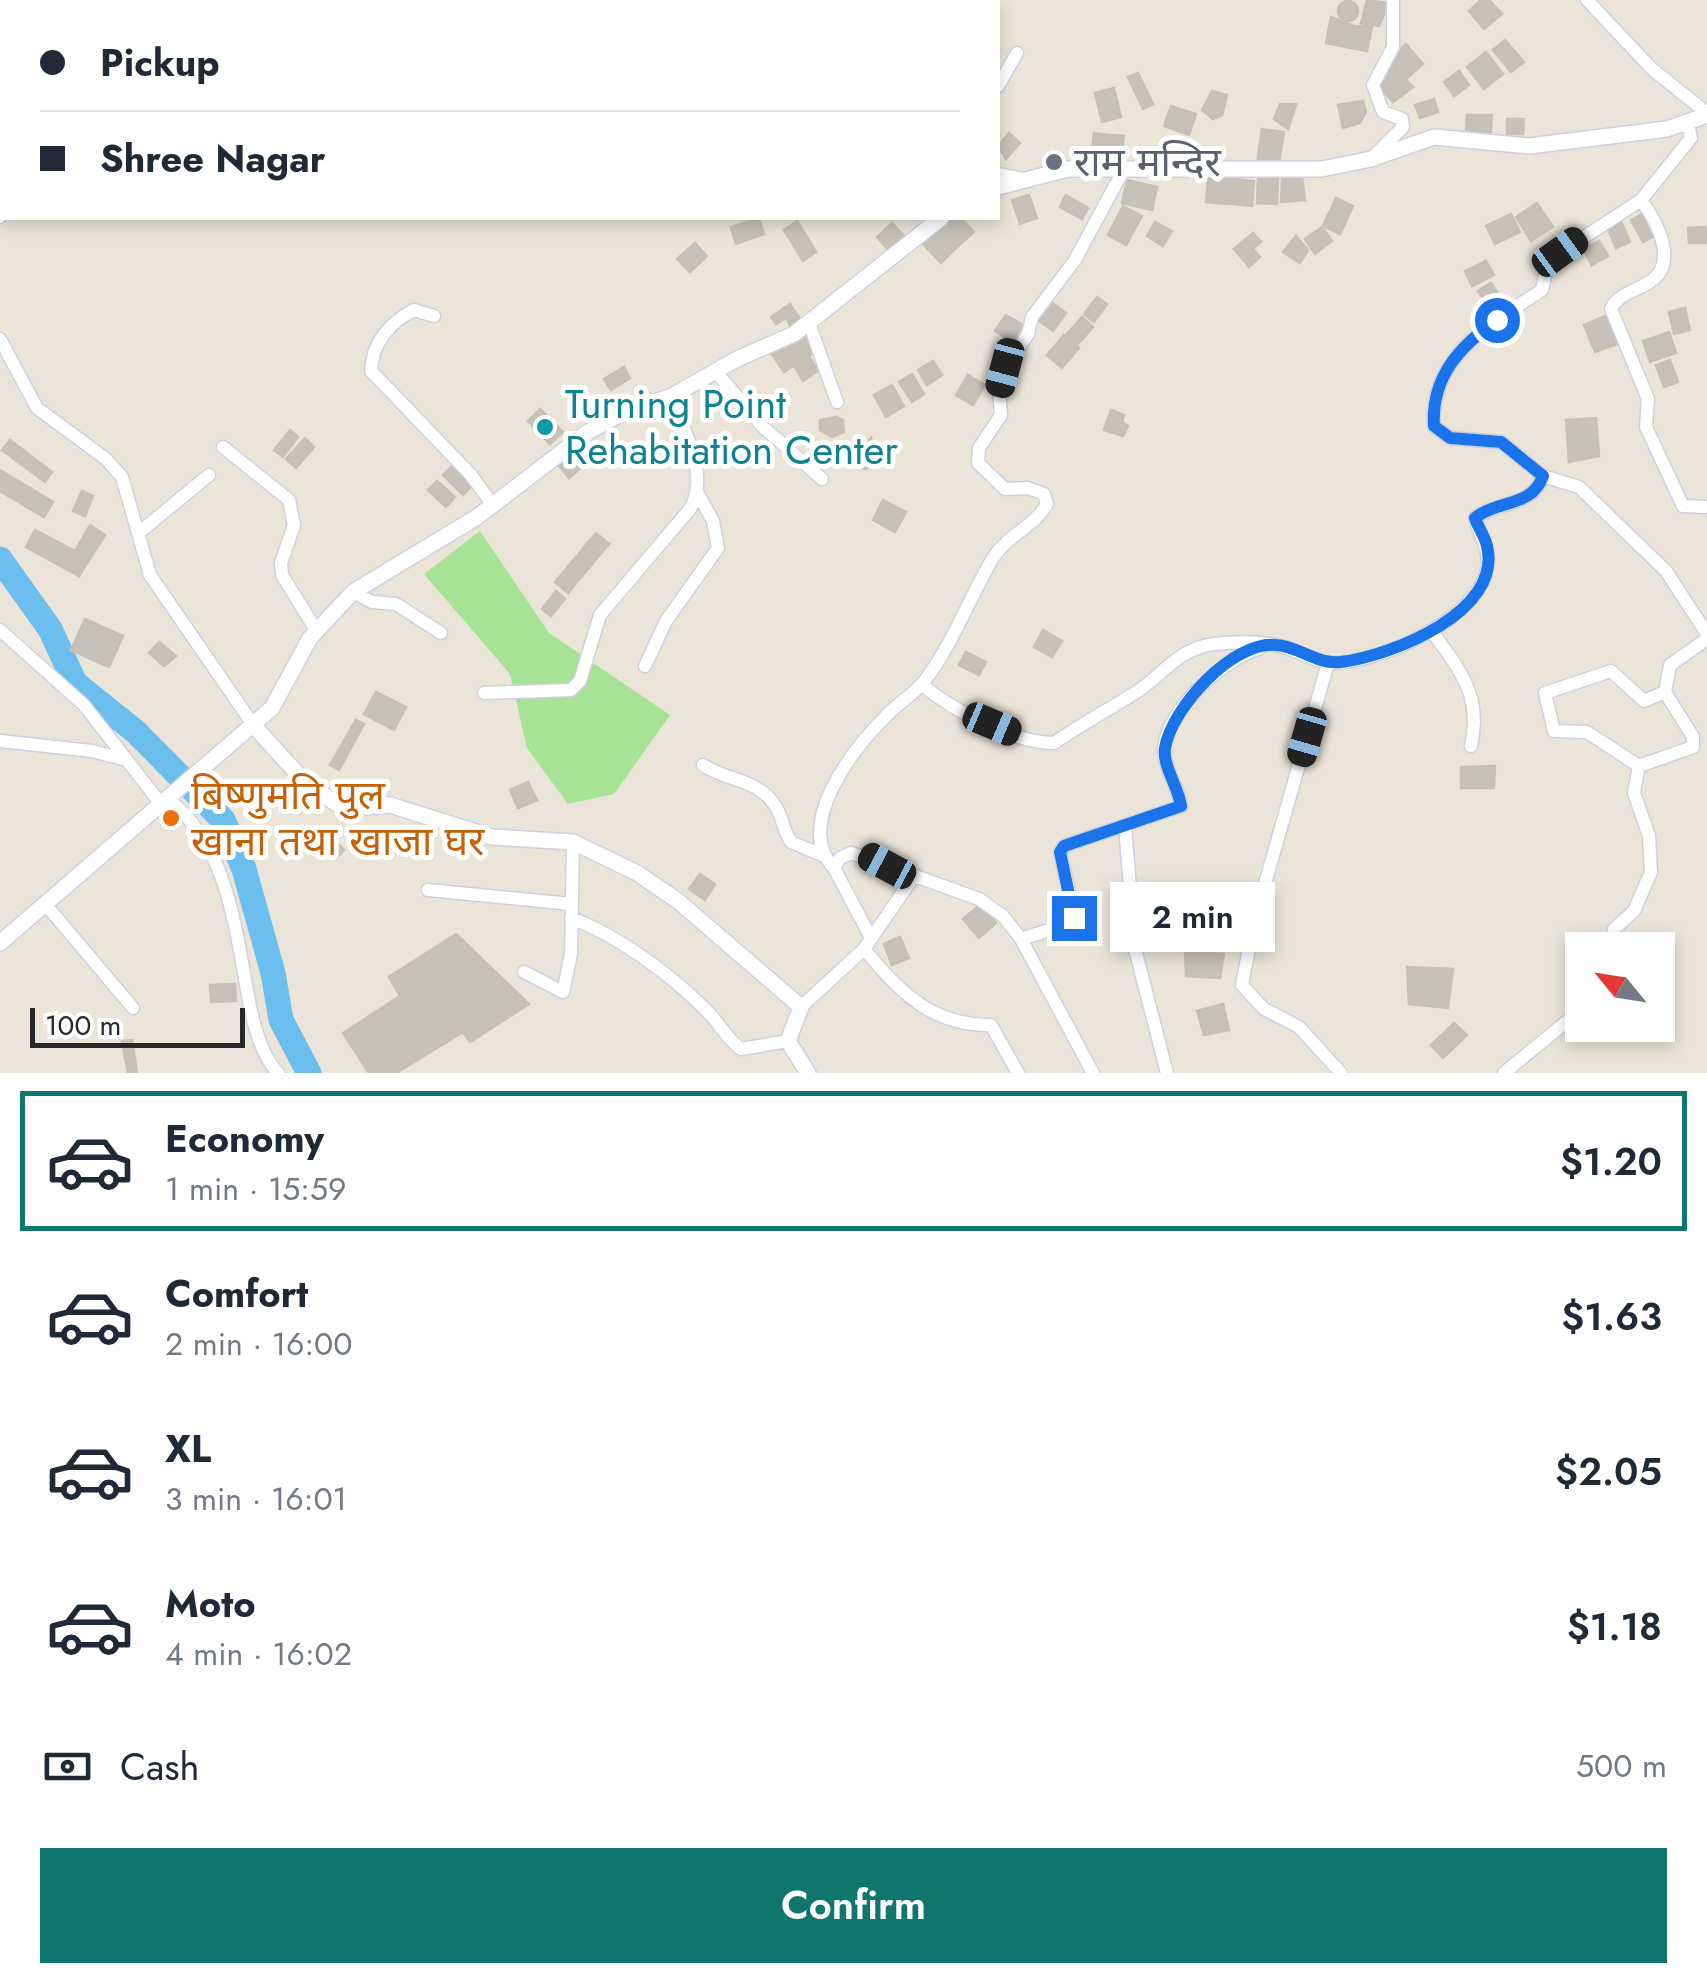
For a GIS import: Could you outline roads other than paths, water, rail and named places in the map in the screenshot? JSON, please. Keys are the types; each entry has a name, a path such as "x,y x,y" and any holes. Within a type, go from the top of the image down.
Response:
{"street":[{"path":"1371,159 1403,126 1402,120 1383,112 1373,85 1394,47 1393,0"},
{"path":"1000,186 1068,169 1322,168 1371,159 1434,137 1528,146 1688,124 1707,114 1652,69 1619,29 1587,0"},
{"path":"1000,83 1017,53"},
{"path":"1640,766 1692,747 1693,736 1665,692 1670,665 1707,636 1684,592 1579,486 1543,476 1501,442 1450,438 1434,426 1433,410 1444,371 1483,330 1542,290 1547,266 1560,252 1641,200 1692,138 1688,124"},
{"path":"822,855 818,840 825,805 858,747 922,685 956,636 995,555 1040,517 1047,504 1044,494 1028,488 1005,489 991,478 978,462 980,448 1001,415 999,391 1005,368 1028,334 1032,318 1075,260 1124,168"},
{"path":"1000,174 1026,179"},
{"path":"1641,200 1656,218 1663,241 1662,268 1655,280 1624,295 1611,309 1648,400 1646,427 1665,475 1683,506 1707,507"},
{"path":"0,943 254,726 272,708 316,630 353,592 492,504 588,432 626,411 670,397 809,323 938,220"},
{"path":"434,316 414,310 398,318 383,334 371,358 370,370 471,475 492,504"},
{"path":"809,323 837,402"},
{"path":"0,339 37,408 106,459 122,478 141,531 150,574 254,726 304,781 335,804 349,808 390,805 492,838 573,842 637,874 678,901 801,1007"},
{"path":"717,373 762,426 822,479"},
{"path":"645,666 666,621 718,548 713,521 698,494 689,432 670,397"},
{"path":"223,447 289,500 294,525 282,575 316,630"},
{"path":"141,531 209,476"},
{"path":"922,685 953,710 1037,743 1054,743 1142,688 1188,651 1214,644 1275,644 1328,663 1344,662 1433,633 1474,598 1486,571 1488,546 1475,518 1522,500 1540,486 1543,476"},
{"path":"484,693 572,690 580,681 600,615 698,494"},
{"path":"353,592 372,602 396,604 441,633"},
{"path":"0,630 84,705 128,760 187,814 220,873 253,1020 278,1073"},
{"path":"1433,633 1470,684 1477,720 1471,746"},
{"path":"1020,939 1071,923 1074,918 1060,852 1064,846 1181,806 1164,750 1177,717 1198,688 1238,655 1275,644"},
{"path":"1328,663 1254,922 1242,985 1264,1009 1299,1027 1341,1073"},
{"path":"1640,766 1586,732 1554,731 1545,693 1611,672 1644,701 1665,692"},
{"path":"0,741 63,746 128,760"},
{"path":"702,765 718,775 750,783 775,804 791,842 822,855 834,868 867,943 900,993 960,1026 991,1026 1018,1073"},
{"path":"1614,932 1634,911 1651,872 1649,836 1634,793 1640,766"},
{"path":"1126,826 1135,949 1166,1073"},
{"path":"524,972 563,992 573,842"},
{"path":"834,868 840,858 851,853 979,899 1003,916 1020,939 1094,1073"},
{"path":"788,1041 801,1007 867,943 914,876"},
{"path":"428,890 571,911 707,1010 724,1036 741,1049 788,1041"},
{"path":"46,905 133,1008"},
{"path":"1504,1073 1565,1023"},
{"path":"788,1041 808,1073"}],"waterway":[{"path":"0,559 50,629 75,683 136,732 223,820 244,869 273,973 281,1020 309,1073"}],"place":[{"name":"राम मन्दिर","path":"1054,162"},
{"name":"Turning Point Rehabitation Center","path":"545,427"},
{"name":"बिष्णुमति पुल खाना तथा खाजा घर","path":"171,818"}]}
